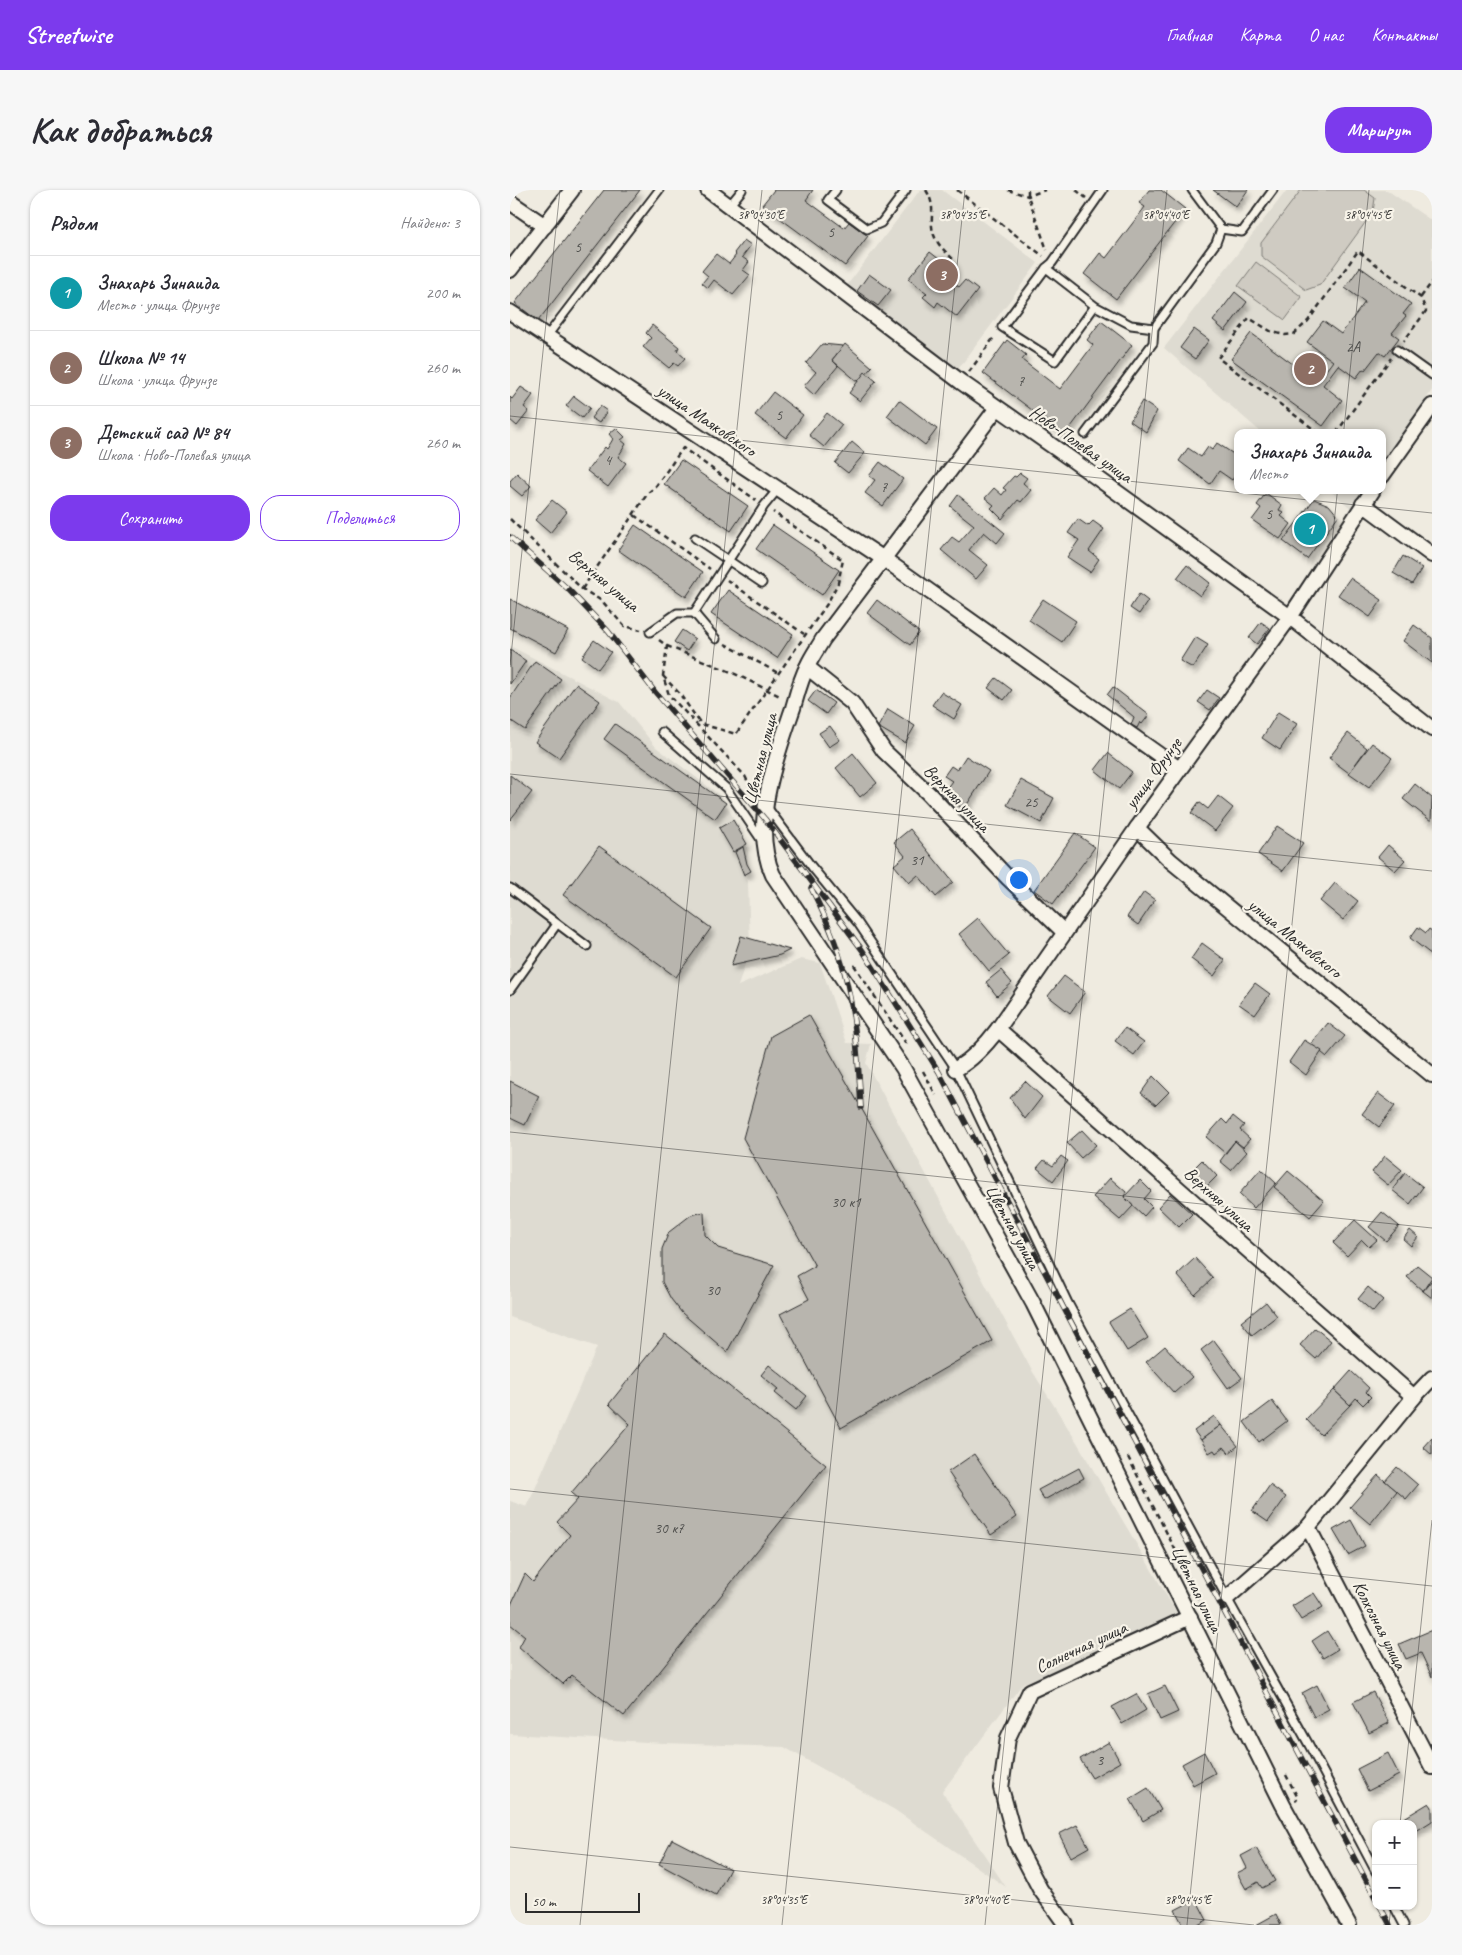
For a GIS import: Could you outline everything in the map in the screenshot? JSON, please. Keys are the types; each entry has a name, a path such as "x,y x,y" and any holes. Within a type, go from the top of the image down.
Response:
{"street":[{"path":"510,270 572,190"},
{"name":"Ново-Полевая улица","path":"708,190 961,382 1290,616 1432,729"},
{"path":"510,202 545,226"},
{"name":"улица Маяковского","path":"510,312 884,559 1179,769"},
{"path":"1386,470 1432,406"},
{"path":"884,559 997,408"},
{"name":"улица Фрунзе","path":"956,1069 985,1046 998,1029 1137,828 1290,616 1369,494"},
{"path":"1363,504 1432,555"},
{"name":"Цветная улица","path":"884,559 823,639 807,667 777,756 766,805 765,846 768,864 773,875 903,1068 1033,1303 1283,1805 1348,1925"},
{"name":"Верхняя улица","path":"807,667 852,703 884,752 930,794 1008,878 1064,932"},
{"name":"улица Маяковского","path":"1137,828 1172,861 1432,1075"},
{"name":"Верхняя улица","path":"998,1029 1414,1397"},
{"path":"1227,1598 1308,1526 1414,1397 1432,1378"},
{"name":"Колхозная улица","path":"1308,1526 1432,1767"},
{"name":"Солнечная улица","path":"1066,1925 1040,1889 1016,1843 1001,1788 1008,1738 1030,1691 1190,1617"}],"lane":[{"path":"547,336 660,190"},
{"path":"729,206 742,190"},
{"path":"836,190 828,200 867,229 881,223 906,190"},
{"path":"1095,306 1055,361 1002,327 1046,268 1052,263 1103,190"},
{"path":"1192,190 1221,229 1242,232 1273,190"},
{"path":"1085,434 1153,343 1154,328 1216,243 1221,229"},
{"path":"1046,268 1095,306 1131,325 1154,328"},
{"path":"1397,350 1432,375"},
{"path":"694,613 764,506 778,489"},
{"path":"695,538 762,583"},
{"path":"650,632 677,613 694,613 716,639"},
{"path":"662,732 726,788 765,846"},
{"path":"766,805 858,923 956,1069 1068,1303 1372,1865"},
{"path":"510,888 587,946"},
{"path":"510,990 557,924"},
{"path":"1396,1910 1404,1925"}],"path":[{"path":"926,190 930,196 933,212 932,231 943,250 954,260"},
{"path":"957,190 1052,263"},
{"path":"1008,190 1028,196 1045,190"},
{"path":"1028,190 1028,196 1052,263"},
{"path":"1314,429 1218,358 1249,318 1272,332 1285,335 1294,334 1308,321 1358,251 1421,298 1426,311 1339,429"},
{"path":"1421,298 1432,282"},
{"path":"961,382 1002,327"},
{"path":"582,589 648,493 656,486 683,448"},
{"name":"Верхняя улица","path":"510,519 582,589 602,601 624,626 650,632 667,646 767,688 794,704"},
{"path":"662,676 679,693 701,724 736,734 827,604 838,583 843,560"},
{"path":"716,639 778,673"},
{"path":"667,646 662,676 669,695 744,776 754,793 766,805"}],"shaded area":[{"path":"920,190 942,190 1038,263 959,368 950,369 845,288"},
{"path":"1287,190 1387,190 1432,221 1432,390 1386,459 1386,429 1257,429 1164,348"},
{"path":"1301,190 1364,190 1375,198 1373,212 1320,285 1306,290 1261,256 1261,243"},
{"path":"1256,262 1302,297 1285,320 1238,286"},
{"path":"1334,494 1363,494 1353,510"},
{"path":"510,646 619,702 656,747 722,797 745,839 748,852 747,864 751,871 744,875 748,881 750,949 738,986 801,959 820,963 847,1043 871,1044 866,1063 1031,1369 1078,1444 1178,1615 1066,1667 1023,1683 942,1792 1006,1887 895,1810 784,1747 664,1743 510,1734 510,1501 527,1507 597,1347 510,1317"}],"building":[{"path":"604,190 640,190 538,321 515,303"},
{"path":"774,190 813,190 806,200 844,228 849,222 868,236 845,266 762,205"},
{"path":"1149,190 1161,190 1185,209 1116,299 1084,274 1100,253 1106,258 1145,207 1139,203"},
{"path":"1213,190 1248,190 1236,207"},
{"path":"744,240 751,245 742,257 749,262 743,270 750,275 733,295 714,280 708,288 702,283 708,276 702,271 716,254 729,264 736,255 734,253"},
{"path":"930,252 944,263 938,271 959,287 965,280 978,290 957,317 938,302 935,307 923,297 927,293 908,279"},
{"path":"1360,267 1411,304 1403,314 1406,316 1392,333 1399,338 1385,356 1379,352 1356,378 1338,365 1323,385 1342,400 1323,426 1231,359 1251,333 1317,382 1333,361 1307,342 1323,321 1341,334 1365,302 1345,288"},
{"path":"869,274 891,290 878,306 857,291"},
{"path":"1235,292 1247,302 1225,331 1213,321"},
{"path":"1101,321 1132,345 1065,435 983,373 1007,340 1026,355 1022,360 1060,389 1093,345 1087,340"},
{"path":"652,325 679,347 677,351 685,358 678,366 674,363 669,368 643,347 651,338 646,333"},
{"path":"1194,329 1209,340 1195,359 1180,348"},
{"path":"822,344 843,346 832,360 838,366 814,395 804,386 816,372 806,363"},
{"path":"845,344 872,367 858,382 832,360"},
{"path":"865,372 876,381 860,401 849,393"},
{"path":"521,387 533,395 524,407 529,411 517,426 510,420 510,397 512,399"},
{"path":"773,392 803,415 786,438 755,415"},
{"path":"574,396 590,408 582,418 566,406"},
{"path":"899,400 937,429 925,445 887,416"},
{"path":"1142,401 1157,411 1146,432 1130,421"},
{"path":"600,406 607,411 599,423 591,418"},
{"path":"827,413 842,425 824,447 809,435"},
{"path":"616,428 625,437 621,440 626,444 618,457 626,463 608,487 587,471 605,447 607,449 613,439 609,434"},
{"path":"852,442 865,453 848,473 835,463"},
{"path":"1217,443 1234,454 1234,477 1232,480 1219,471 1210,484 1179,461 1188,448 1201,457 1208,447 1212,450"},
{"path":"681,460 748,506 731,531 664,484"},
{"path":"880,462 903,479 883,506 865,493 875,480 869,476"},
{"path":"517,473 531,486 522,496 510,486 510,481"},
{"path":"1020,473 1027,478 1023,483 1031,490 1021,502 1018,500 1002,519 991,508 994,505 985,498 994,488 1002,495 1006,490 1003,488 1014,476 1016,477"},
{"path":"1265,494 1267,494 1282,505 1279,510 1284,513 1281,516 1291,524 1280,539 1252,520 1261,508 1257,505"},
{"path":"958,495 1005,533 997,543 984,532 969,550 988,565 976,579 941,550 952,537 959,542 974,525 950,506"},
{"path":"1314,499 1329,505 1338,516 1307,559 1283,541"},
{"path":"552,500 567,512 550,533 535,520"},
{"path":"1078,519 1088,526 1093,521 1104,529 1089,551 1099,559 1090,572 1067,557 1079,540 1068,533"},
{"path":"635,525 703,572 686,597 618,550"},
{"path":"773,525 839,570 822,595 756,549"},
{"path":"1403,556 1422,568 1412,584 1393,573"},
{"path":"1187,565 1210,583 1200,596 1177,578"},
{"path":"1350,578 1382,600 1370,617 1338,595"},
{"path":"728,590 793,634 777,658 711,614"},
{"path":"1139,594 1148,601 1139,614 1130,608"},
{"path":"510,599 568,630 556,652 510,628"},
{"path":"1043,599 1076,621 1062,642 1029,620"},
{"path":"877,600 919,632 910,645 867,613"},
{"path":"1261,622 1270,628 1257,644 1249,638"},
{"path":"1414,625 1432,638 1432,663 1403,641"},
{"path":"682,630 695,639 687,651 674,642"},
{"path":"1195,637 1208,645 1193,668 1180,661"},
{"path":"594,640 611,652 598,669 582,657"},
{"path":"510,650 526,661 510,684"},
{"path":"535,661 561,679 525,730 510,720 510,698"},
{"path":"996,678 1012,690 1004,700 988,688"},
{"path":"576,684 600,701 559,758 535,742"},
{"path":"1113,687 1149,715 1142,724 1140,722 1137,728 1131,725 1134,717 1107,695"},
{"path":"816,690 834,703 826,714 808,701"},
{"path":"1207,690 1219,698 1210,710 1198,702"},
{"path":"941,692 962,705 954,719 932,705"},
{"path":"888,709 915,726 905,743 878,727"},
{"path":"1278,712 1297,724 1280,750 1262,738"},
{"path":"615,724 726,803 715,819 604,739"},
{"path":"830,726 840,740 829,747 819,733"},
{"path":"1348,733 1367,748 1349,773 1329,758"},
{"path":"1372,743 1392,758 1369,787 1349,773"},
{"path":"853,753 877,783 860,797 836,768"},
{"path":"1108,753 1132,772 1119,789 1095,770"},
{"path":"966,756 989,771 964,809 938,793 941,788 945,790 952,781 944,776 951,766 957,770"},
{"path":"510,775 532,792 510,820"},
{"path":"1021,780 1054,798 1041,823 1007,805"},
{"path":"1415,784 1432,798 1431,821 1403,799"},
{"path":"1218,796 1233,808 1215,831 1191,813 1199,802 1208,809"},
{"path":"733,820 747,844 733,852 719,828"},
{"path":"1277,826 1303,843 1283,871 1258,854"},
{"path":"910,829 953,882 936,897 918,875 909,883 894,865 905,856 894,842"},
{"path":"1075,833 1095,847 1053,904 1034,890"},
{"path":"1388,845 1405,860 1395,871 1378,857"},
{"path":"599,846 711,928 676,977 563,895"},
{"path":"743,847 747,864 751,871 744,875 735,852"},
{"path":"1335,883 1358,901 1343,920 1320,901"},
{"path":"1144,892 1155,900 1138,925 1127,917"},
{"path":"978,918 1009,955 989,971 959,934"},
{"path":"1418,927 1426,933 1429,929 1432,931 1432,955 1410,938"},
{"path":"741,936 790,950 780,955 731,966"},
{"path":"1202,943 1225,960 1214,976 1191,959"},
{"path":"1001,970 1012,983 997,996 986,982"},
{"path":"1064,976 1085,992 1070,1013 1048,996"},
{"path":"1255,983 1270,994 1255,1015 1239,1004"},
{"path":"809,1015 992,1341 841,1428 780,1314 809,1299 797,1276 815,1266 743,1138 771,1036"},
{"path":"1328,1023 1345,1036 1327,1057 1311,1044"},
{"path":"1125,1028 1144,1042 1134,1055 1115,1041"},
{"path":"1304,1040 1322,1051 1306,1075 1289,1062"},
{"path":"1153,1076 1169,1092 1156,1105 1141,1093"},
{"path":"510,1081 539,1096 525,1125 510,1118"},
{"path":"1025,1081 1042,1097 1025,1119 1010,1098"},
{"path":"1378,1093 1395,1106 1379,1127 1362,1114"},
{"path":"1233,1116 1244,1125 1240,1130 1250,1139 1243,1147 1235,1141 1225,1153 1206,1137 1222,1119 1227,1124"},
{"path":"1082,1130 1096,1145 1081,1158 1067,1143"},
{"path":"1235,1141 1247,1152 1231,1170 1220,1161"},
{"path":"1061,1156 1068,1161 1053,1181 1037,1168 1044,1160 1053,1166"},
{"path":"1385,1156 1402,1170 1388,1185 1372,1172"},
{"path":"1202,1160 1217,1176 1206,1187 1191,1171"},
{"path":"1261,1169 1276,1183 1254,1208 1239,1194"},
{"path":"1288,1171 1324,1201 1310,1217 1274,1187"},
{"path":"1405,1173 1423,1187 1410,1204 1392,1190"},
{"path":"1110,1178 1126,1192 1124,1197 1133,1206 1120,1220 1093,1197"},
{"path":"1140,1180 1151,1191 1144,1199 1152,1207 1144,1216 1124,1197"},
{"path":"1170,1194 1192,1214 1179,1227 1158,1207"},
{"path":"704,1212 705,1235 718,1248 774,1265 727,1352 682,1313 671,1299 662,1282 662,1249 669,1232 691,1215"},
{"path":"1382,1212 1399,1226 1386,1241 1369,1227"},
{"path":"1355,1220 1377,1240 1369,1247 1362,1240 1347,1256 1333,1243"},
{"path":"1410,1230 1418,1237 1411,1246 1403,1239"},
{"path":"1195,1258 1213,1278 1195,1295 1177,1275"},
{"path":"1417,1265 1432,1277 1423,1291 1407,1277"},
{"path":"1432,1280 1432,1298 1423,1291"},
{"path":"1368,1287 1383,1300 1373,1312 1358,1299"},
{"path":"1266,1302 1277,1316 1252,1335 1241,1322"},
{"path":"1130,1309 1148,1338 1127,1351 1109,1322"},
{"path":"1315,1328 1331,1341 1316,1359 1300,1345"},
{"path":"665,1334 826,1465 624,1716 572,1675 563,1684 519,1647 525,1636 510,1624 510,1607 525,1574 533,1582 570,1535 557,1522 578,1499 571,1493 630,1424 609,1404"},
{"path":"1214,1340 1242,1378 1228,1388 1201,1350"},
{"path":"1165,1346 1192,1377 1174,1393 1146,1362"},
{"path":"769,1365 807,1396 796,1410 775,1393 778,1389 761,1375"},
{"path":"1351,1371 1369,1388 1366,1392 1371,1397 1363,1405 1356,1398 1350,1405 1334,1390"},
{"path":"1334,1390 1350,1405 1321,1435 1306,1419"},
{"path":"1272,1401 1287,1421 1259,1442 1244,1422"},
{"path":"1214,1416 1221,1425 1201,1440 1194,1431"},
{"path":"1221,1425 1238,1446 1229,1453 1224,1447 1216,1453 1214,1450 1209,1453 1201,1440"},
{"path":"1432,1437 1432,1455 1423,1447"},
{"path":"974,1454 1017,1517 991,1535 948,1472"},
{"path":"1397,1467 1418,1485 1406,1499 1385,1481"},
{"path":"1079,1468 1084,1478 1044,1500 1038,1490"},
{"path":"1378,1475 1397,1491 1370,1524 1350,1507"},
{"path":"1270,1485 1286,1497 1268,1522 1252,1511"},
{"path":"1351,1520 1365,1546 1348,1555 1333,1530"},
{"path":"1314,1593 1323,1607 1301,1620 1292,1606"},
{"path":"1432,1630 1432,1677 1421,1653 1406,1659 1399,1644"},
{"path":"1327,1631 1338,1649 1323,1658 1312,1641"},
{"path":"1317,1685 1329,1709 1314,1717 1302,1693"},
{"path":"1165,1686 1178,1712 1160,1720 1148,1694"},
{"path":"1373,1692 1389,1723 1369,1733 1353,1702"},
{"path":"1136,1694 1146,1710 1122,1724 1112,1707"},
{"path":"1109,1742 1120,1762 1092,1778 1080,1759"},
{"path":"1204,1752 1215,1773 1193,1785 1182,1764"},
{"path":"1388,1753 1399,1775 1368,1791 1357,1769"},
{"path":"1148,1788 1161,1810 1143,1821 1130,1799"},
{"path":"1429,1803 1432,1807 1432,1821 1417,1830 1417,1820 1401,1820"},
{"path":"1077,1825 1089,1847 1071,1857 1059,1834"},
{"path":"672,1839 730,1869 716,1895 659,1864"},
{"path":"1256,1848 1275,1881 1262,1888 1258,1882 1246,1889 1237,1873 1247,1868 1241,1856"},
{"path":"1196,1899 1207,1920 1198,1925 1183,1925 1175,1910"},
{"path":"1276,1914 1281,1925 1256,1925"}],"railway":[{"path":"510,537 568,589 608,631 655,692 765,819 863,951 939,1072 1372,1891"},
{"path":"811,888 834,940 848,987 857,1047 861,1107"},
{"path":"1382,1910 1390,1925"}],"place":[{"name":"Детский сад № 84","path":"942,275"},
{"name":"Школа № 14","path":"1310,369"},
{"name":"Знахарь Зинаида","path":"1310,529"}]}
